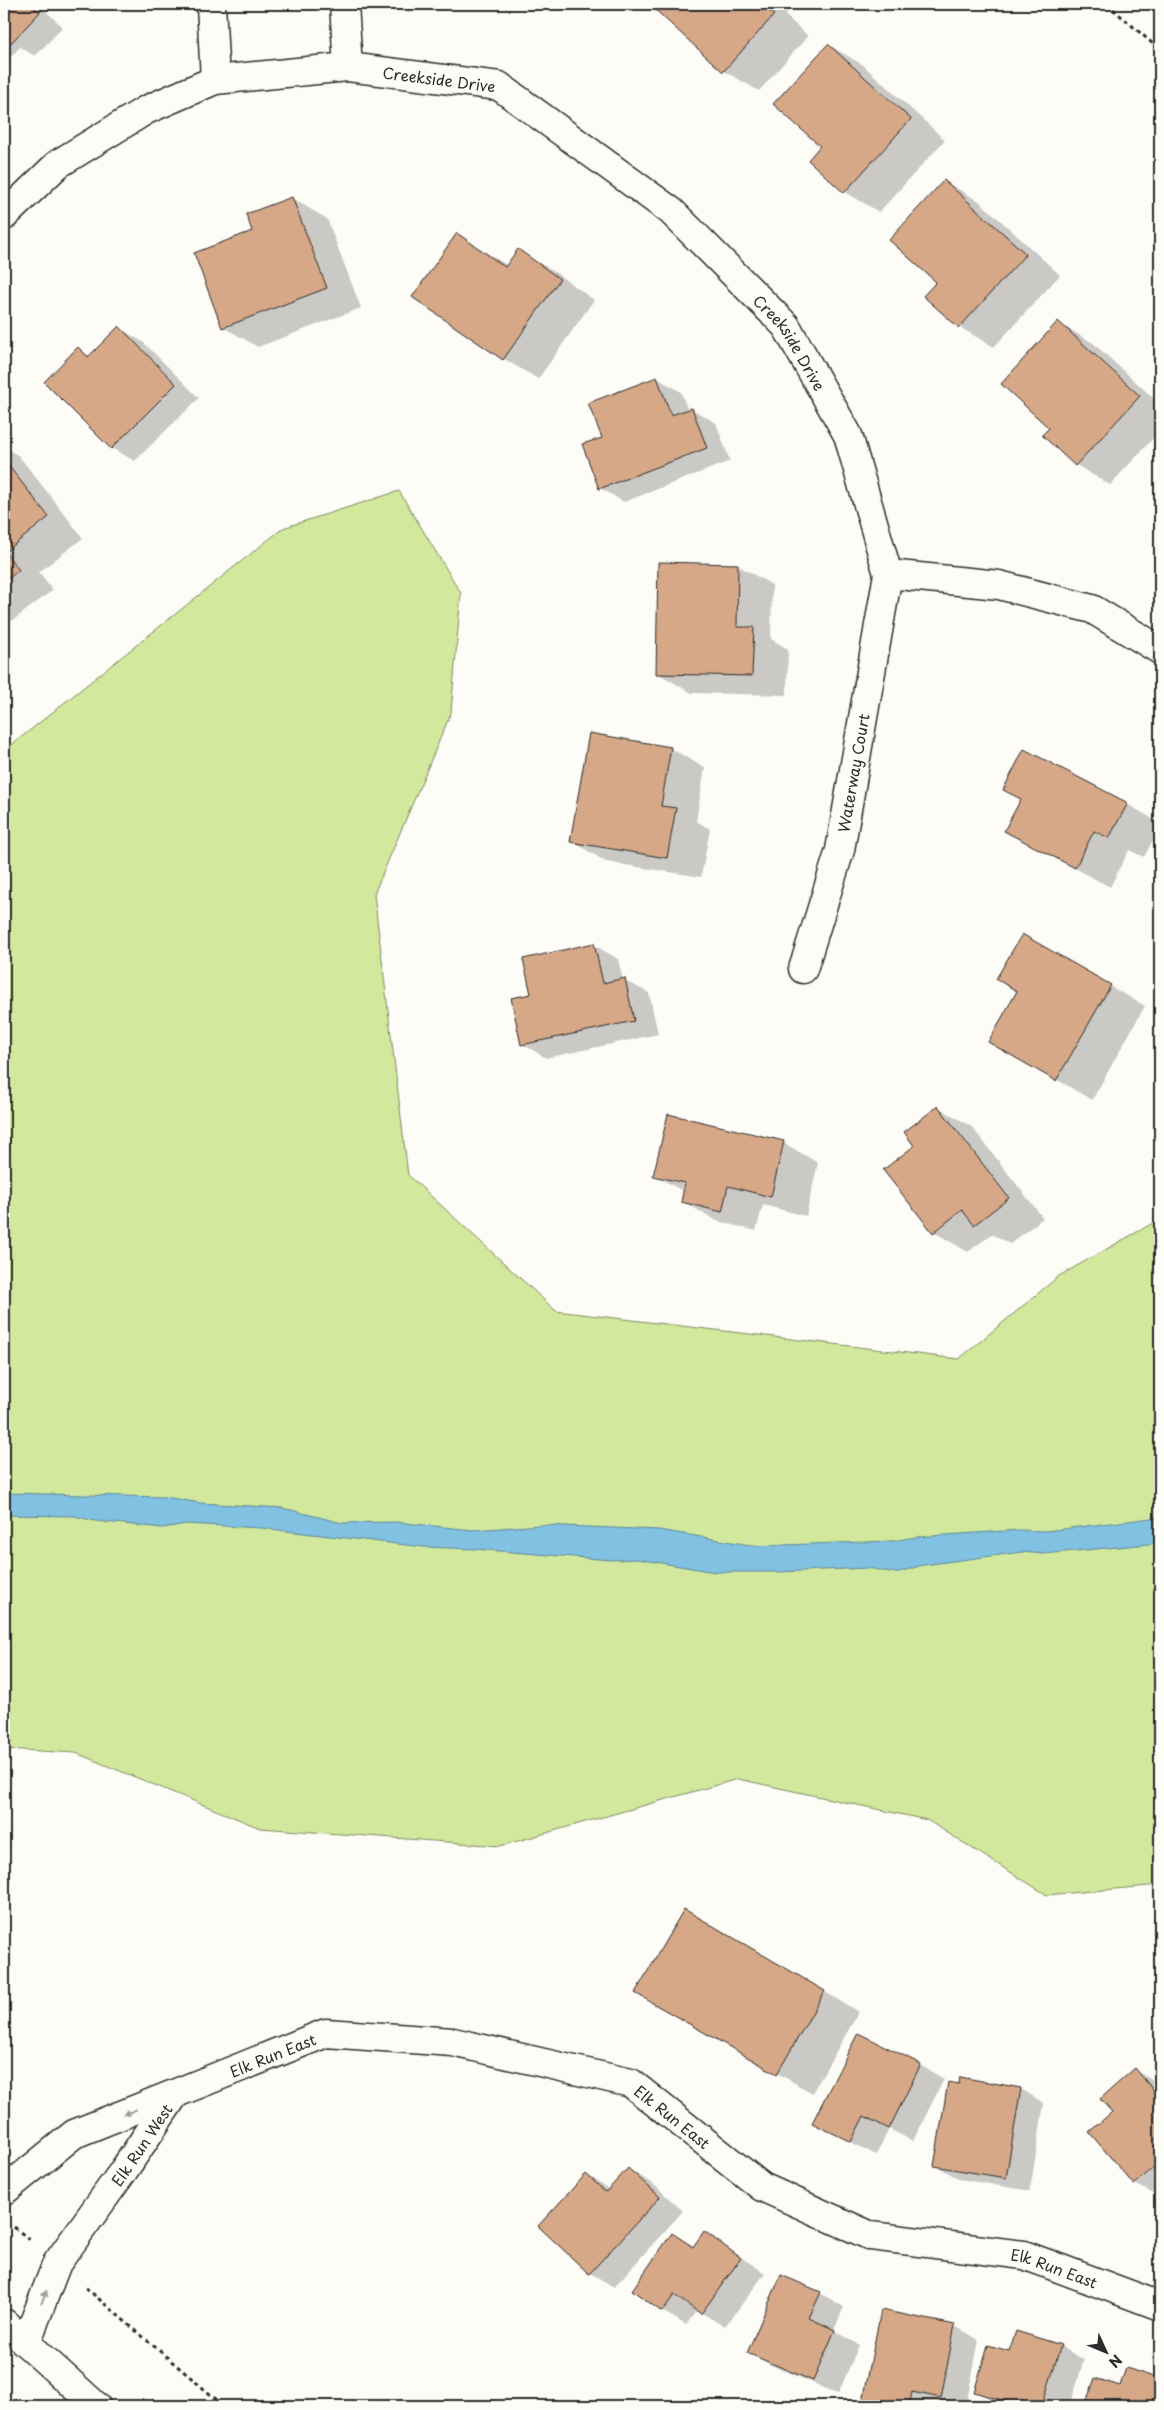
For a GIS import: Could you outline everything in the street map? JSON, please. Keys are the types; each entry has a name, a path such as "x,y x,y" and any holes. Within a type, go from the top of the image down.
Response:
{"street":[{"path":"211,4 216,80"},
{"path":"344,4 348,67"},
{"name":"Creekside Drive","path":"4,216 58,164 146,110 216,80 348,67 499,86 670,211 786,326 848,436 888,574"},
{"path":"888,574 999,584 1092,609 1160,650"},
{"name":"Waterway Court","path":"803,969 840,850 888,574"},
{"name":"Elk Run East","path":"175,2094 326,2033 453,2042 631,2083 762,2187 871,2236 1024,2255 1158,2299"},
{"name":"Elk Run West","path":"4,2192 74,2134 175,2094"},
{"name":"Elk Run West","path":"26,2343 57,2263 124,2170 175,2094"},
{"path":"4,2323 96,2406"}],"path":[{"path":"1107,4 1160,50"},
{"path":"11,2225 224,2406"}],"green space":[{"path":"399,491 461,593 451,713 374,894 408,1175 556,1311 959,1359 1059,1276 1160,1219 1160,1885 1047,1895 927,1820 738,1779 500,1846 260,1828 76,1753 4,1749 4,751 283,528"}],"water":[{"path":"4,1493 165,1497 201,1503 283,1508 342,1523 395,1522 473,1530 542,1525 659,1530 756,1546 892,1541 916,1537 1020,1530 1046,1531 1160,1517 1160,1543 1043,1554 1022,1552 923,1565 896,1573 867,1568 778,1572 715,1572 638,1559 611,1560 475,1549 423,1547 261,1528 186,1524 163,1528 95,1521 74,1516 4,1515"}],"building":[{"path":"4,4 30,4 40,12 11,43 4,37"},
{"path":"649,4 761,4 774,15 723,72"},
{"path":"828,44 911,119 844,193 808,160 820,146 773,104"},
{"path":"944,180 1026,254 959,328 923,296 936,282 889,240"},
{"path":"292,197 327,288 222,328 194,253 252,231 246,214"},
{"path":"457,233 505,267 518,249 560,279 503,360 412,297"},
{"path":"1058,321 1140,396 1075,466 1042,435 1049,428 1001,384"},
{"path":"119,326 176,384 111,449 44,382 78,347 88,357"},
{"path":"657,377 671,415 692,408 707,448 599,489 582,444 602,438 588,403"},
{"path":"4,460 49,517 5,552 19,570 4,582"},
{"path":"658,562 738,564 737,627 754,627 752,676 656,674"},
{"path":"589,733 671,747 661,806 676,808 667,858 570,842"},
{"path":"1024,749 1128,803 1109,838 1094,831 1075,868 1004,831 1021,799 1003,790"},
{"path":"1022,934 1111,985 1056,1081 988,1042 1017,991 996,979"},
{"path":"594,943 603,983 625,978 634,1021 521,1045 511,998 531,994 523,959"},
{"path":"938,1106 1009,1198 974,1225 962,1210 933,1233 883,1170 914,1146 904,1132"},
{"path":"668,1114 784,1141 771,1197 728,1186 722,1212 681,1202 685,1183 653,1176"},
{"path":"684,1909 825,1991 777,2074 635,1993"},
{"path":"858,2033 921,2064 889,2129 864,2116 851,2142 812,2123"},
{"path":"1135,2068 1160,2098 1160,2162 1134,2185 1089,2132 1112,2112 1100,2099"},
{"path":"960,2077 1021,2088 1006,2178 934,2166 948,2082 959,2084"},
{"path":"628,2168 660,2197 589,2274 538,2226 586,2174 606,2192"},
{"path":"704,2231 741,2258 701,2314 674,2295 662,2312 632,2290 672,2233 693,2247"},
{"path":"781,2275 821,2292 809,2318 835,2330 813,2381 747,2353"},
{"path":"881,2310 955,2325 941,2398 912,2392 909,2406 889,2406 863,2401"},
{"path":"1016,2331 1061,2345 1042,2406 1022,2406 974,2392 988,2345 1009,2351"},
{"path":"1126,2368 1160,2379 1160,2406 1085,2406 1095,2378 1120,2386"}]}
